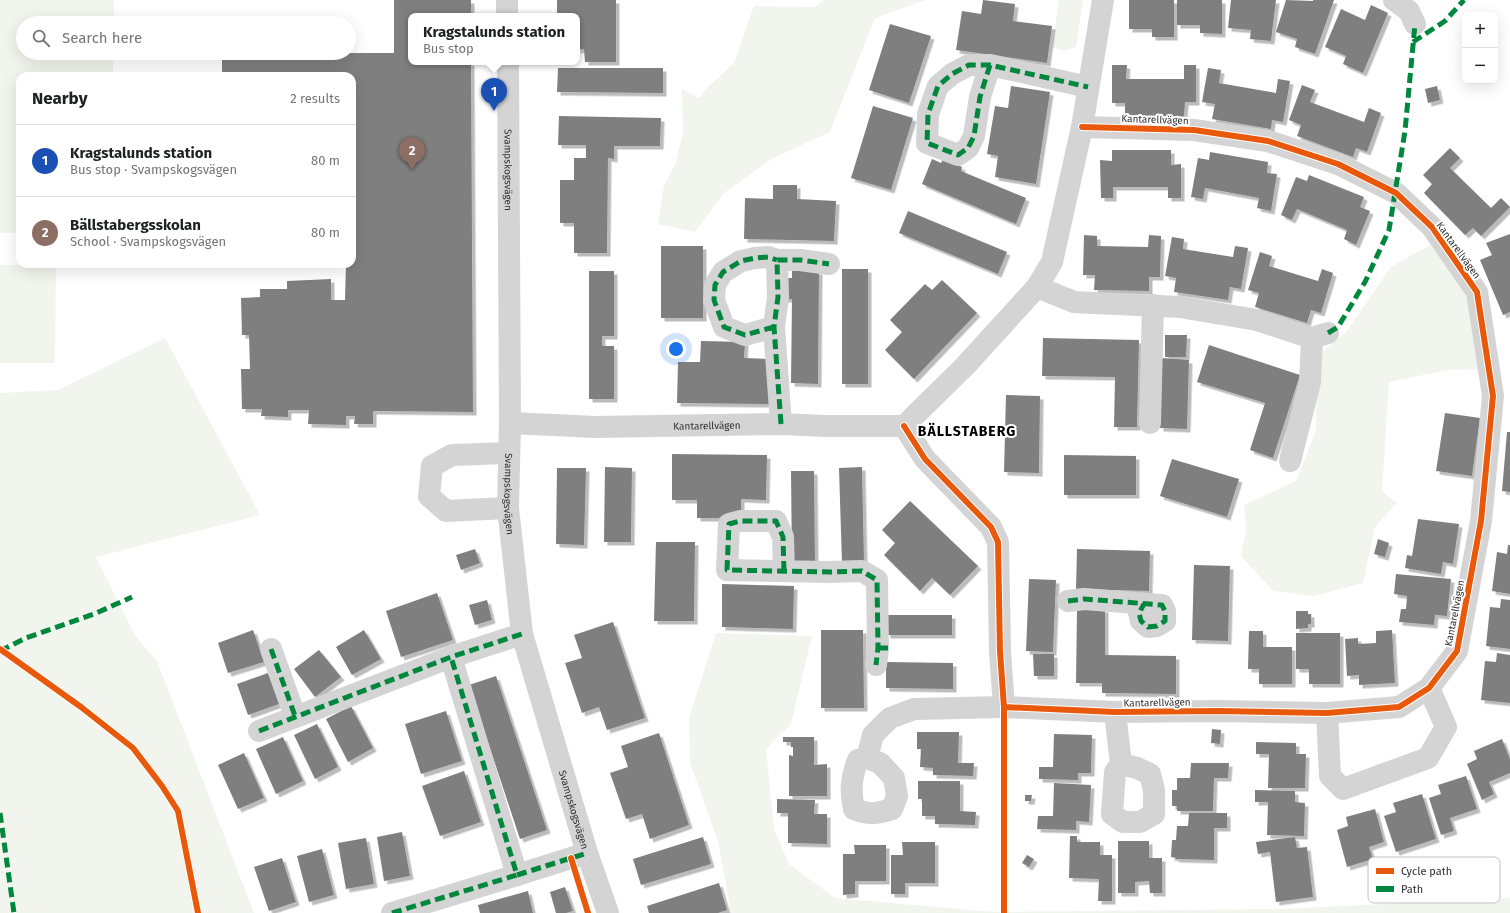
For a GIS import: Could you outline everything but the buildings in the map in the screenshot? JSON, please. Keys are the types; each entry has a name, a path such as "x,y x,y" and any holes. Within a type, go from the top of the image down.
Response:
{"street":[{"path":"507,0 507,13"},
{"path":"1004,707 1000,651 998,542 991,527 924,459 904,426 964,366 1037,287 1052,262 1082,127 1103,0"},
{"path":"1394,0 1409,11 1415,24"},
{"name":"Svampskogsvägen","path":"508,65 510,423 508,453 508,508 522,634 587,852 608,913"},
{"path":"990,65 1088,87"},
{"name":"Kantarellvägen","path":"867,758 873,735 890,718 914,709 1004,707 1115,712 1219,711 1327,713 1400,707 1429,688 1457,651 1481,521 1493,396 1477,292 1432,227 1396,193 1338,164 1268,141 1194,130 1082,127"},
{"path":"774,327 745,335 724,327 714,300 715,285 723,272 741,261 768,257 777,260 800,260 829,264"},
{"path":"777,260 778,297 774,327 781,424"},
{"path":"1037,287 1074,302 1180,307 1257,320 1320,335 1290,461"},
{"path":"1150,423 1153,305"},
{"name":"Kantarellvägen","path":"510,423 595,427 781,424 825,426 904,426"},
{"path":"508,453 452,455 432,466 429,496 446,511 508,508"},
{"path":"784,571 862,571 877,580 881,654"},
{"path":"1068,601 1084,599 1144,604"},
{"path":"259,731 451,657 522,634"},
{"path":"271,648 296,716"},
{"path":"451,657 517,875"},
{"path":"1327,713 1330,776 1343,789 1428,758 1446,727 1429,688"},
{"name":"Kantarellvägen","path":"1115,712 1121,764"},
{"path":"392,913 587,852"}],"shaded area":[{"path":"0,0 114,0 114,16 16,16 16,60 113,60 113,72 16,72 16,233 0,233"},
{"path":"824,0 926,0 875,18 830,132 773,158 724,193 695,232 658,224 664,185 675,165 683,132 682,89 699,98 708,87 734,63 754,6 814,7"},
{"path":"1059,0 1083,0 1076,47 1065,51 1052,47"},
{"path":"1435,242 1464,292 1477,325 1484,369 1448,370 1389,382 1382,492 1397,503 1375,527 1363,583 1314,596 1273,591 1241,556 1246,530 1244,505 1296,481 1316,430 1316,357 1346,332 1391,267"},
{"path":"0,265 16,265 16,268 56,268 55,363 0,363"},
{"path":"165,338 260,515 96,557 136,637 157,661 254,913 0,913 0,393 58,390"},
{"path":"716,633 812,636 791,724 766,749 774,829 789,864 835,898 994,912 1282,909 1406,903 1500,903 1500,898 1510,898 1510,913 731,913 718,841 690,763 689,718"}],"marked path":[{"path":"1413,42 1445,21 1464,0"},
{"path":"1328,333 1338,327 1365,282 1389,230 1405,131 1415,24"},
{"path":"990,65 980,97 974,136 968,148 958,155 927,143 928,114 938,86 952,74 969,65 990,65 1088,87"},
{"path":"774,327 745,335 724,327 714,300 715,285 723,272 741,261 768,257 777,260"},
{"path":"781,424 774,327 778,297 777,260 800,260 829,264"},
{"path":"784,571 783,537 776,521 740,521 729,524 727,570 829,572 862,571 877,580 878,648 876,665"},
{"path":"0,651 26,638 94,614 132,597"},
{"path":"1068,601 1084,599 1162,605 1165,611 1165,621 1157,626 1148,627 1141,621 1139,613 1144,604"},
{"path":"259,731 451,657 522,634"},
{"path":"878,648 890,648"},
{"path":"271,649 295,716"},
{"path":"392,913 517,875 451,657"},
{"path":"0,813 14,913"},
{"path":"517,875 587,853"}],"cycle path":[{"path":"904,426 925,459 991,527 998,542 1000,651 1004,707 1115,712 1219,711 1327,713 1399,707 1429,688 1457,651 1481,521 1493,396 1477,292 1432,227 1396,193 1338,164 1268,141 1194,130 1082,127"},
{"path":"0,649 81,707 133,748 162,786 178,811 198,913"},
{"path":"1004,707 1004,913"},
{"path":"571,858 588,913"}],"place":[{"name":"Kragstalunds station","path":"494,111"},
{"name":"Bällstabergsskolan","path":"412,170"}],"district":[{"name":"BÄLLSTABERG","path":"967,431"}]}
